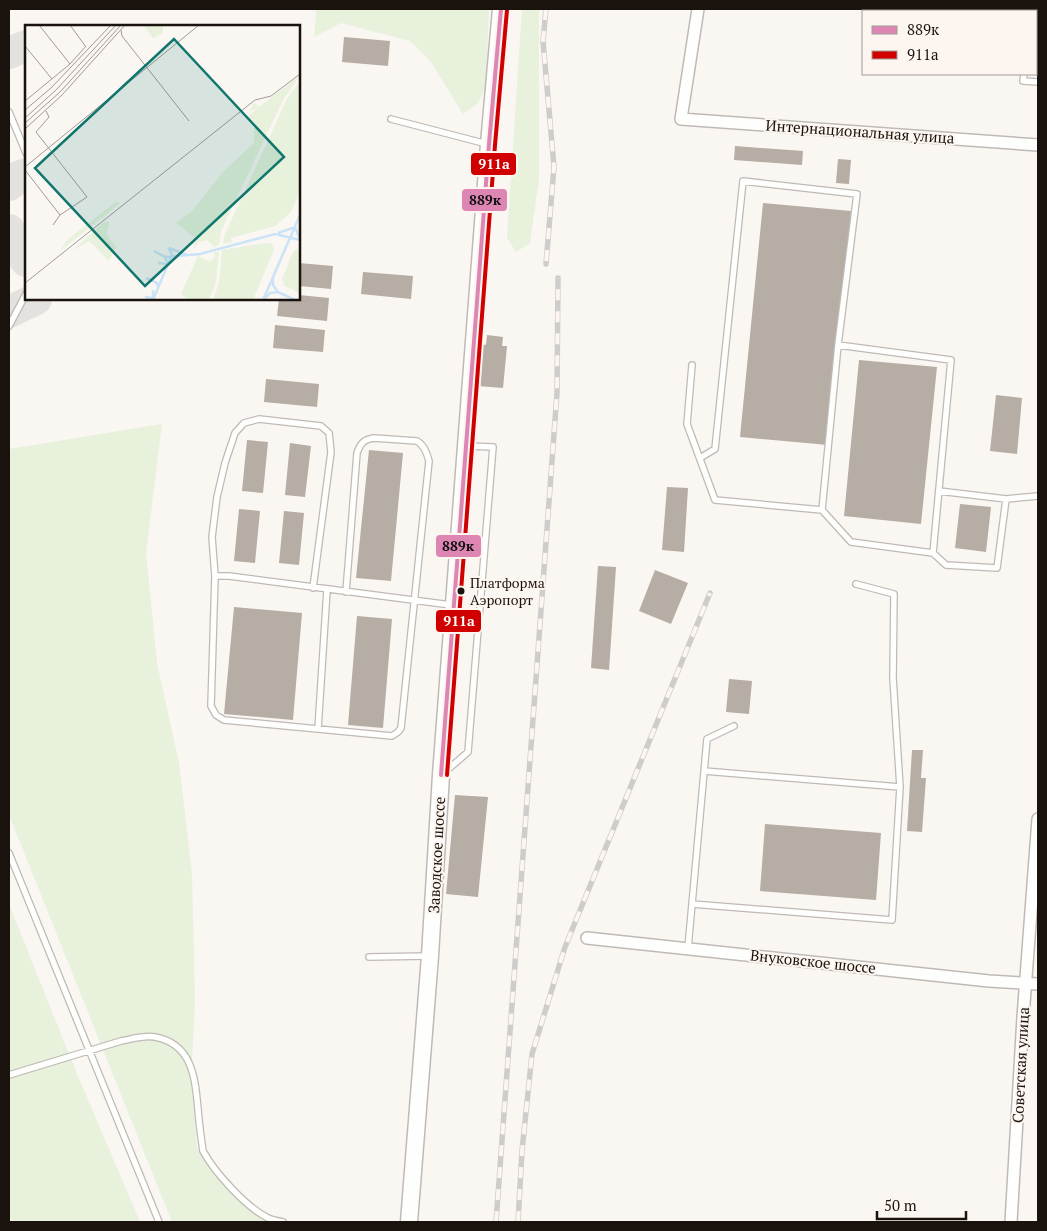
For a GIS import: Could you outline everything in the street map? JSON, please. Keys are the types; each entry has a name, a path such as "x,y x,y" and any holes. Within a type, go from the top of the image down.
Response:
{"street":[{"name":"Заводское шоссе","path":"409,1222 430,956 441,775 501,9"},
{"name":"Интернациональная улица","path":"698,9 681,119 1038,145"},
{"name":"Советская улица","path":"1011,1222 1038,819"},
{"name":"Внуковское шоссе","path":"587,938 1038,984"}],"lane":[{"path":"1024,75 1023,81 1038,82"},
{"path":"9,112 25,151"},
{"path":"391,119 489,144"},
{"path":"700,458 715,449 743,181 857,194 838,345 822,510"},
{"path":"9,326 25,296"},
{"path":"838,345 951,360 933,553"},
{"path":"692,365 687,424 715,500 822,510 852,542 933,553 946,565 997,568 1006,499"},
{"path":"313,588 330,452 329,433 321,426 259,419 244,423 235,432 225,463 217,497 212,537 216,576 211,706 220,718 224,720 392,736 401,728 428,461 424,449 417,441 369,439 359,446 346,592"},
{"path":"441,775 468,752 493,447 467,446"},
{"path":"939,491 1006,499 1038,496"},
{"path":"216,576 229,576 455,606"},
{"path":"692,904 892,920 900,787 893,678 894,594 856,584"},
{"path":"318,729 327,590"},
{"path":"688,948 707,739 734,726"},
{"path":"704,771 900,787"},
{"path":"9,853 159,1222"},
{"path":"369,957 430,956"},
{"path":"9,1075 138,1037 154,1036 167,1041 184,1053 195,1078 203,1152 208,1162 222,1179 259,1212 269,1218 283,1222"}],"green space":[{"path":"315,9 489,9 486,86 478,103 463,114 431,62 410,41 341,23 314,37"},
{"path":"522,9 539,9 539,179 530,243 516,252 507,238"},
{"path":"162,424 146,553 157,663 179,763 192,874 195,1002 191,1078 197,1148 233,1193 270,1222 172,1222 9,815 9,449"},
{"path":"9,904 75,1069 140,1222 9,1222"}],"building":[{"path":"344,37 390,41 388,66 342,62"},
{"path":"735,146 803,151 802,165 734,160"},
{"path":"838,159 851,160 849,184 836,183"},
{"path":"763,203 851,211 828,445 740,437"},
{"path":"300,263 333,266 331,289 300,286"},
{"path":"363,272 413,276 411,299 361,294"},
{"path":"300,295 329,298 327,321 277,316 279,300 300,300"},
{"path":"275,325 325,330 323,352 273,348"},
{"path":"487,335 503,337 502,346 507,346 503,388 478,386 482,344 486,345"},
{"path":"859,360 937,367 921,524 844,516"},
{"path":"266,379 319,384 317,407 264,402"},
{"path":"996,395 1022,398 1017,454 990,451"},
{"path":"247,440 268,442 263,493 242,491"},
{"path":"290,443 311,446 305,497 285,495"},
{"path":"369,450 403,453 391,581 356,578"},
{"path":"667,487 688,488 684,552 662,550"},
{"path":"960,504 991,507 986,552 955,548"},
{"path":"239,509 260,511 255,563 234,561"},
{"path":"284,511 304,513 299,565 279,563"},
{"path":"598,566 616,567 609,670 591,668"},
{"path":"655,570 688,583 671,624 639,611"},
{"path":"234,607 302,613 293,720 224,714"},
{"path":"357,616 392,619 383,728 348,725"},
{"path":"729,679 752,681 749,714 726,712"},
{"path":"912,750 923,750 921,778 926,778 922,832 907,831"},
{"path":"455,795 488,797 478,897 446,894"},
{"path":"765,824 881,833 876,900 760,891"}],"taxiway":[{"path":"9,53 25,46"},
{"path":"9,185 18,177 25,174"},
{"path":"9,230 17,248 25,260"},
{"path":"9,312 34,300"}],"railway":[{"path":"546,9 543,41 554,167 546,264"},
{"path":"496,1222 557,393 558,278"},
{"path":"518,1222 522,1151 532,1054 565,947 710,593"}],"transit line":[{"name":"889к","path":"441,775 501,9"},
{"name":"911а","path":"447,775 507,10"}],"place":[{"name":"Платформа Аэропорт","path":"461,591"}]}
